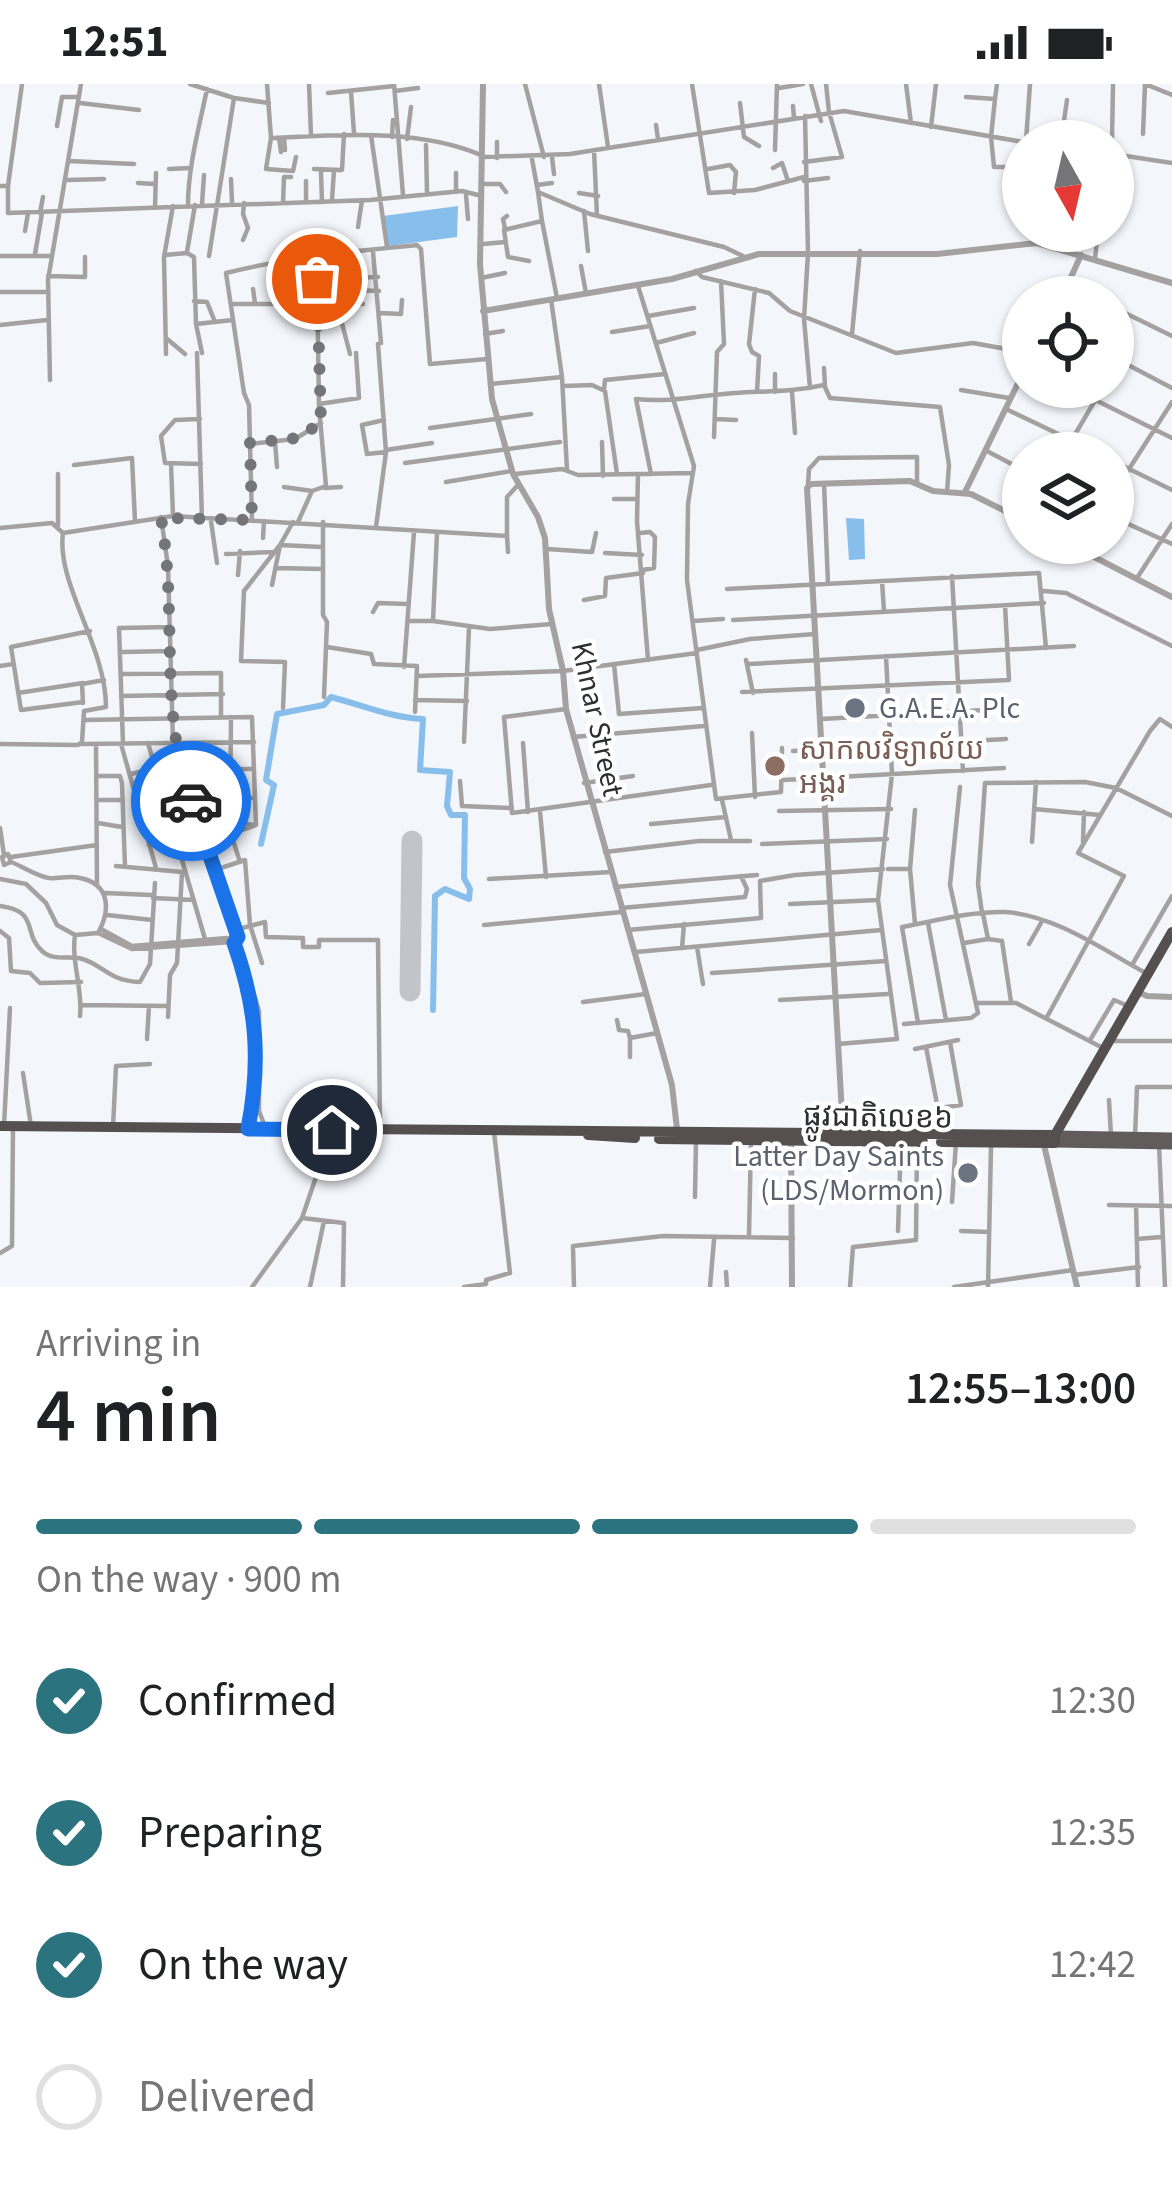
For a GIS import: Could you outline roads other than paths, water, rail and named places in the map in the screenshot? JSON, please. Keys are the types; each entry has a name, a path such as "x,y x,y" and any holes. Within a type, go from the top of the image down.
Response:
{"highway":[{"path":"1050,1139 1148,974 1167,951 1171,934"},
{"path":"1067,1115 1066,1131 1076,1136"},
{"name":"ផ្លូវជាតិលេខ៦","path":"6,1126 991,1139"},
{"name":"ផ្លូវជាតិលេខ៦","path":"677,1135 751,1140 791,1137"},
{"name":"ផ្លូវជាតិលេខ៦","path":"908,1139 943,1135 1050,1139"}],"main road":[{"name":"ផ្លូវជាតិលេខ៦","path":"1050,1139 1111,1136 1168,1142"},
{"name":"ផ្លូវជាតិលេខ៦","path":"1050,1139 1168,1142"}],"street":[{"path":"22,84 5,189 6,212 322,202 456,192 482,196"},
{"path":"50,380 48,276 81,84"},
{"path":"190,84 269,104"},
{"path":"268,84 271,138 266,169 293,172 296,157"},
{"path":"309,84 311,136"},
{"name":"Khnar Street","path":"483,84 480,278 495,417 547,549 552,624 566,710 672,1085 677,1135"},
{"path":"525,84 554,174"},
{"path":"598,84 608,147"},
{"path":"692,84 710,193 828,178"},
{"path":"775,150 777,86 807,84 821,117"},
{"path":"804,162 842,157 826,84"},
{"path":"906,84 911,123"},
{"path":"931,127 935,84"},
{"path":"978,98 980,84"},
{"path":"997,84 991,137 994,166 1002,167"},
{"path":"1026,120 1030,84"},
{"path":"1112,120 1113,84"},
{"path":"1142,134 1145,84 1172,95"},
{"path":"394,87 394,137 403,195"},
{"path":"328,93 418,88"},
{"path":"195,205 189,168 196,155 207,89"},
{"path":"351,92 354,133"},
{"path":"57,126 62,97 140,110"},
{"path":"966,97 994,99"},
{"path":"208,256 234,98"},
{"path":"1064,120 1067,100"},
{"path":"740,103 744,137 758,146"},
{"path":"793,106 794,118"},
{"path":"407,139 412,107"},
{"path":"271,138 354,133 457,145 483,157 532,159 821,117 829,112 1002,138"},
{"path":"805,116 809,388"},
{"path":"536,119 546,118"},
{"path":"394,120 394,137"},
{"path":"656,124 658,139"},
{"path":"366,125 387,247"},
{"path":"322,202 318,169 342,170 344,134"},
{"path":"15,138 28,138"},
{"path":"285,138 285,151"},
{"path":"497,142 497,158"},
{"path":"426,143 428,193"},
{"path":"594,150 597,216"},
{"path":"1134,157 1172,163"},
{"path":"532,159 554,299 567,470"},
{"path":"69,161 134,164"},
{"path":"773,168 782,163 788,181"},
{"path":"695,177 730,165 736,172 734,193"},
{"path":"169,169 189,168"},
{"path":"334,170 346,214"},
{"path":"67,172 77,171"},
{"path":"155,173 155,207"},
{"path":"456,173 456,192"},
{"path":"187,252 204,175"},
{"path":"65,180 104,178"},
{"path":"231,179 232,202"},
{"path":"306,181 306,202"},
{"path":"283,202 288,182"},
{"path":"138,183 155,184"},
{"path":"538,189 552,183"},
{"path":"482,184 500,184 506,192"},
{"path":"5,189 20,194"},
{"path":"538,189 597,216 724,247 743,256"},
{"path":"339,190 345,199"},
{"path":"466,193 468,219"},
{"path":"579,193 598,196"},
{"path":"34,256 43,197"},
{"path":"358,227 362,200"},
{"path":"243,240 248,228 244,202"},
{"path":"256,203 256,212"},
{"path":"166,354 165,255 173,206"},
{"path":"584,211 589,251"},
{"path":"25,230 28,213"},
{"path":"507,216 503,219 508,257 530,261"},
{"path":"505,229 542,221"},
{"path":"158,232 169,231"},
{"path":"331,233 333,253"},
{"path":"483,244 505,242"},
{"path":"252,520 249,405 226,273 333,253 417,245 422,249 430,364 488,359"},
{"path":"483,310 637,285 743,256 860,251 937,254 1002,247"},
{"path":"165,255 199,251"},
{"path":"852,334 860,251"},
{"path":"187,252 194,257 200,353 202,520"},
{"path":"350,252 350,265"},
{"path":"373,252 386,419 376,527"},
{"path":"1071,252 1172,283"},
{"path":"1095,259 1096,252"},
{"path":"2,254 51,256"},
{"path":"1073,276 1082,255"},
{"path":"21,267 22,256"},
{"path":"48,276 85,277 85,256"},
{"path":"69,266 70,278"},
{"path":"580,266 586,293"},
{"path":"696,271 700,277 769,293 790,311 898,353 972,344 1002,349"},
{"path":"480,278 505,273"},
{"path":"325,488 319,404 320,277 378,277"},
{"path":"714,437 717,352 724,344 721,281"},
{"path":"637,285 690,448 687,580 716,799 778,794 783,780 782,748"},
{"path":"308,292 340,287 379,291"},
{"path":"194,290 208,288"},
{"path":"253,289 255,303"},
{"path":"755,289 749,344 759,358 757,392"},
{"path":"0,292 47,292"},
{"path":"378,314 400,314 402,300"},
{"path":"194,301 207,302 215,322"},
{"path":"231,304 363,304"},
{"path":"319,404 360,397 338,304"},
{"path":"648,316 694,308"},
{"path":"1134,318 1172,336"},
{"path":"0,325 47,320"},
{"path":"196,324 233,320"},
{"path":"612,332 650,326"},
{"path":"485,334 503,332"},
{"path":"656,343 694,333"},
{"path":"166,338 185,353"},
{"path":"824,368 830,398 940,406 949,465 947,492"},
{"path":"1134,368 1172,388"},
{"path":"617,474 605,380 664,374"},
{"path":"776,374 776,392"},
{"path":"490,384 562,376"},
{"path":"562,385 604,390"},
{"path":"651,474 634,401 825,386"},
{"path":"962,390 1002,397"},
{"path":"791,392 796,433"},
{"path":"1134,461 1172,402"},
{"path":"1111,408 1172,438"},
{"path":"965,492 1006,409 1055,432"},
{"path":"430,428 531,414"},
{"path":"200,419 175,420 163,431 163,460 201,464"},
{"path":"386,419 362,426 367,454 432,443"},
{"path":"715,419 736,420"},
{"path":"250,443 297,438 321,423"},
{"path":"275,442 277,467"},
{"path":"405,463 560,442"},
{"path":"602,442 603,476"},
{"path":"985,450 1002,459"},
{"path":"843,1137 809,469 819,458 916,457 917,482"},
{"path":"74,465 132,458 135,521"},
{"path":"171,464 173,516"},
{"path":"446,482 567,470 578,476 693,473"},
{"path":"1134,471 1172,490"},
{"path":"58,474 58,525 67,572 90,631 106,707 84,711"},
{"path":"638,474 648,660"},
{"path":"808,485 917,482 933,491 965,492 1002,510"},
{"path":"824,483 828,584"},
{"path":"508,552 507,497 518,485"},
{"path":"284,487 312,491 341,487"},
{"path":"283,707 285,662 241,661 244,592 296,522 312,491"},
{"path":"614,500 638,500"},
{"path":"63,533 173,516 508,536"},
{"path":"161,518 168,566 173,743 257,1011 259,1111 265,1126"},
{"path":"211,520 218,563"},
{"path":"263,538 264,520"},
{"path":"323,523 324,697"},
{"path":"1137,578 1172,524"},
{"path":"0,528 58,525"},
{"path":"1134,527 1172,544"},
{"path":"404,667 414,532"},
{"path":"433,621 437,533"},
{"path":"547,549 592,552 596,533"},
{"path":"584,600 605,596 606,578 654,568 655,537 640,533"},
{"path":"280,545 322,548"},
{"path":"272,585 280,545"},
{"path":"238,575 240,551"},
{"path":"226,554 274,552"},
{"path":"605,553 642,555"},
{"path":"1112,564 1172,597"},
{"path":"276,568 322,569"},
{"path":"727,590 1040,573 1046,648"},
{"path":"952,576 963,771"},
{"path":"882,580 884,611"},
{"path":"1044,591 1066,593 1172,646"},
{"path":"373,612 378,603 408,604"},
{"path":"733,620 1044,603"},
{"path":"742,692 1009,680 1004,604"},
{"path":"693,621 723,619"},
{"path":"743,619 745,640"},
{"path":"407,621 500,629 552,624"},
{"path":"156,868 122,744 119,628 170,627"},
{"path":"464,742 469,628"},
{"path":"0,647 90,631"},
{"path":"417,676 563,671 745,640 815,634"},
{"path":"12,646 17,693 24,711 83,702"},
{"path":"753,693 748,662 1074,646"},
{"path":"327,647 369,654 374,664 417,666 415,712"},
{"path":"119,652 170,651"},
{"path":"838,1044 896,1041 878,900 891,809 886,656"},
{"path":"0,666 13,664"},
{"path":"614,664 619,714 703,708"},
{"path":"120,674 221,673 221,718"},
{"path":"17,693 100,681"},
{"path":"81,744 83,683"},
{"path":"121,696 223,694"},
{"path":"416,700 467,701"},
{"path":"821,719 1003,709"},
{"path":"566,710 504,717 512,813 711,785"},
{"path":"84,720 252,717 256,825"},
{"path":"230,828 231,718"},
{"path":"1047,1017 1124,876 1078,854 1160,719 1172,727"},
{"path":"573,737 704,726"},
{"path":"752,733 755,797"},
{"path":"793,751 1006,739"},
{"path":"0,744 254,742"},
{"path":"148,743 205,939"},
{"path":"202,743 240,862"},
{"path":"524,743 529,812"},
{"path":"96,744 97,885"},
{"path":"128,775 154,768"},
{"path":"783,780 1004,768"},
{"path":"231,769 254,769"},
{"path":"97,776 120,776 125,867"},
{"path":"185,785 212,776"},
{"path":"584,783 633,776"},
{"path":"460,781 461,806 512,808"},
{"path":"1032,842 1036,782"},
{"path":"988,939 978,884 986,783 1085,782 1116,788 1172,816"},
{"path":"904,1024 976,1017 950,885 959,787"},
{"path":"135,799 161,791"},
{"path":"193,807 219,798 254,798"},
{"path":"98,800 123,800"},
{"path":"722,800 731,840"},
{"path":"779,812 891,809"},
{"path":"1034,809 1101,815"},
{"path":"915,810 910,868 915,925"},
{"path":"540,811 546,877"},
{"path":"1083,846 1084,812"},
{"path":"141,821 168,813"},
{"path":"652,824 726,817"},
{"path":"98,823 123,827"},
{"path":"230,828 256,825"},
{"path":"206,843 230,828 256,825"},
{"path":"0,828 4,879 26,884 39,894 57,926 75,935 99,931 132,949 234,938 265,922 266,937 303,938 303,947 319,947 319,940 378,940 380,1131"},
{"path":"149,845 175,837"},
{"path":"762,844 887,839"},
{"path":"604,852 750,841"},
{"path":"6,861 15,853 97,845"},
{"path":"215,870 244,860 250,926 262,963"},
{"path":"6,861 40,875 81,878 97,885 104,894 106,914 99,931"},
{"path":"116,866 184,871"},
{"path":"628,930 761,918 760,881 910,868"},
{"path":"168,1017 184,871"},
{"path":"489,880 611,872"},
{"path":"615,887 757,875"},
{"path":"741,876 746,896"},
{"path":"0,906 27,918 42,951 52,957 75,958 118,980 140,982 150,964 155,883"},
{"path":"104,894 194,900"},
{"path":"484,925 762,896"},
{"path":"1132,965 1172,896"},
{"path":"790,904 878,900"},
{"path":"106,914 152,920"},
{"path":"918,1023 901,928 928,922 1015,914 1042,921 1148,974"},
{"path":"1029,944 1042,921"},
{"path":"928,922 946,1020"},
{"path":"682,948 684,924"},
{"path":"1155,926 1171,934"},
{"path":"634,952 881,930"},
{"path":"0,931 9,938 11,971 30,973 40,983 81,982"},
{"path":"75,935 80,1016"},
{"path":"178,942 234,938"},
{"path":"964,943 1002,940 1011,1002"},
{"path":"698,947 703,984"},
{"path":"712,973 887,961"},
{"path":"1138,992 1172,997"},
{"path":"583,1002 646,994"},
{"path":"780,1000 889,994"},
{"path":"1090,1040 1114,1000 1130,1007"},
{"path":"976,1003 1011,1002 1107,1045 1172,1042"},
{"path":"82,1005 167,1006"},
{"path":"147,1039 149,1006"},
{"path":"0,1252 12,1246 6,1126 10,1008"},
{"path":"249,1126 257,1011"},
{"path":"617,1020 619,1030 628,1031 630,1057"},
{"path":"630,1038 657,1033"},
{"path":"915,1049 954,1041 961,1105 939,1108"},
{"path":"926,1047 943,1135"},
{"path":"113,1127 115,1067 151,1064"},
{"path":"23,1073 31,1126"},
{"path":"1135,1137 1137,1087 1172,1087"},
{"path":"1109,1100 1111,1136"},
{"path":"850,1287 854,1247 915,1242 915,1192 903,1112"},
{"path":"253,1287 302,1218 332,1130"},
{"path":"464,1287 486,1285 486,1280 510,1274 494,1132"},
{"path":"791,1137 792,1287"},
{"path":"695,1197 696,1139"},
{"path":"898,1231 908,1139"},
{"path":"988,1285 991,1139"},
{"path":"1050,1139 1077,1287"},
{"path":"749,1238 751,1140"},
{"path":"952,1202 956,1142"},
{"path":"1165,1287 1161,1206 1168,1142"},
{"path":"900,1191 915,1192"},
{"path":"1109,1204 1172,1206"},
{"path":"1136,1206 1138,1287"},
{"path":"302,1218 345,1224 343,1287"},
{"path":"310,1287 324,1220"},
{"path":"961,1231 989,1232"},
{"path":"574,1287 573,1246 663,1236 793,1238"},
{"path":"1137,1239 1162,1237"},
{"path":"710,1287 715,1238"},
{"path":"954,1287 1138,1267"},
{"path":"726,1272 727,1287"}],"water":[{"path":"458,206 457,237 388,246 383,216"},
{"path":"846,518 864,519 865,559 849,560"}],"waterway":[{"path":"261,844 274,785 266,780 277,714 324,705 331,697 423,719 420,770 450,772 447,806 451,815 465,815 464,878 470,889 469,899 445,889 435,896 433,1010"}],"place":[{"name":"G.A.E.A. Plc","path":"855,708"},
{"name":"សាកលវិទ្យាល័យ អង្គរ","path":"775,766"},
{"name":"Latter Day Saints (LDS/Mormon)","path":"968,1173"}]}
